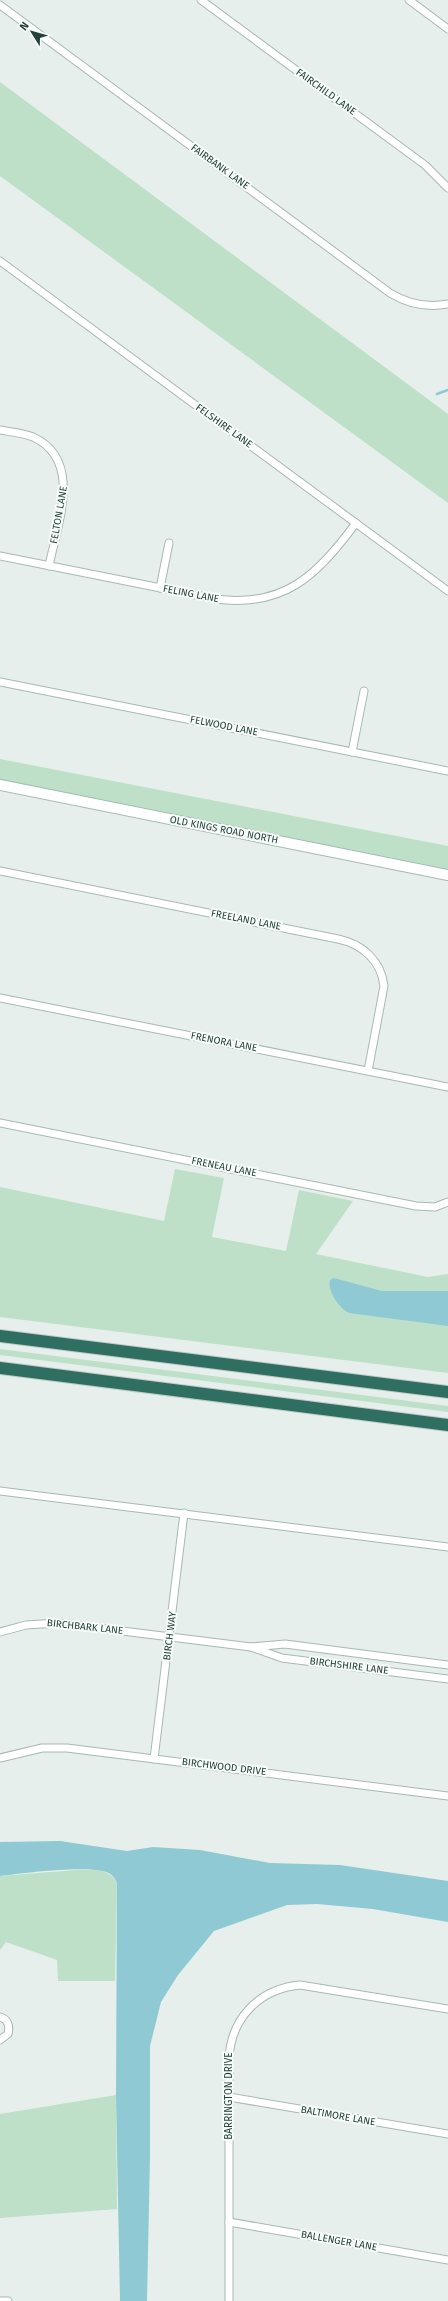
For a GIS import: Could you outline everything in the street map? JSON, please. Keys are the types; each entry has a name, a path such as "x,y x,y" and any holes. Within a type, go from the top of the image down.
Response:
{"highway":[{"path":"0,1336 448,1392"},
{"path":"0,1368 448,1425"}],"street":[{"name":"FAIRCHILD LANE","path":"201,0 425,165 448,188"},
{"path":"409,0 448,29"},
{"name":"FAIRBANK LANE","path":"0,5 390,293 421,305 448,304"},
{"name":"FELSHIRE LANE","path":"0,261 448,591"},
{"name":"FELTON LANE","path":"0,430 28,436 42,443 55,455 63,470 63,495 49,566"},
{"name":"FELING LANE","path":"0,556 228,600 257,599 277,594 296,585 322,566 356,523"},
{"path":"160,588 169,543"},
{"name":"FELWOOD LANE","path":"0,682 448,771"},
{"path":"352,752 364,691"},
{"name":"OLD KINGS ROAD NORTH","path":"0,785 448,875"},
{"name":"FREELAND LANE","path":"0,871 330,937 357,945 368,953 375,962 382,976 384,986 368,1071"},
{"name":"FRENORA LANE","path":"0,998 448,1087"},
{"name":"FRENEAU LANE","path":"0,1123 416,1206 435,1207 448,1202"},
{"path":"0,1491 448,1547"},
{"name":"BIRCH WAY","path":"154,1758 184,1513"},
{"name":"BIRCHBARK LANE","path":"0,1632 26,1625 51,1622 170,1637"},
{"name":"BIRCHSHIRE LANE","path":"170,1637 251,1647 285,1644 448,1665"},
{"name":"BIRCHSHIRE LANE","path":"251,1647 282,1658 448,1679"},
{"name":"BIRCHWOOD DRIVE","path":"0,1758 27,1751 56,1747 154,1758 448,1796"},
{"name":"BARRINGTON DRIVE","path":"229,2301 229,2050 235,2028 253,2004 272,1992 292,1986 309,1986 448,2009"},
{"path":"0,2016 6,2020 9,2026 8,2034 0,2040"},
{"name":"BALTIMORE LANE","path":"229,2097 448,2134"},
{"name":"BALLENGER LANE","path":"229,2222 448,2260"},
{"path":"1,2301 8,2301"}],"green space":[{"path":"0,82 448,414 448,503 0,176"},
{"path":"0,759 448,846 448,870 0,780"},
{"path":"175,1169 224,1178 212,1237 286,1251 299,1190 353,1201 316,1254 428,1277 448,1274 448,1373 0,1317 0,1187 164,1221"},
{"path":"0,1349 448,1406 448,1412 0,1355"},
{"path":"76,1870 99,1870 109,1874 117,1883 115,1981 58,1981 57,1960 6,1942 0,1950 0,1876"},
{"path":"116,2095 117,2209 0,2218 0,2114"}],"water":[{"path":"334,1278 382,1291 448,1291 448,1326 349,1313 338,1304 332,1294 330,1289 330,1280"},
{"path":"60,1841 127,1851 153,1847 200,1850 270,1863 340,1865 448,1881 448,1922 373,1909 317,1904 287,1905 214,1931 178,1975 161,2002 150,2046 150,2156 147,2301 120,2301 116,2095 117,1883 113,1876 106,1872 84,1869 54,1870 0,1876 0,1842"}],"waterway":[{"path":"437,394 448,390"}]}
